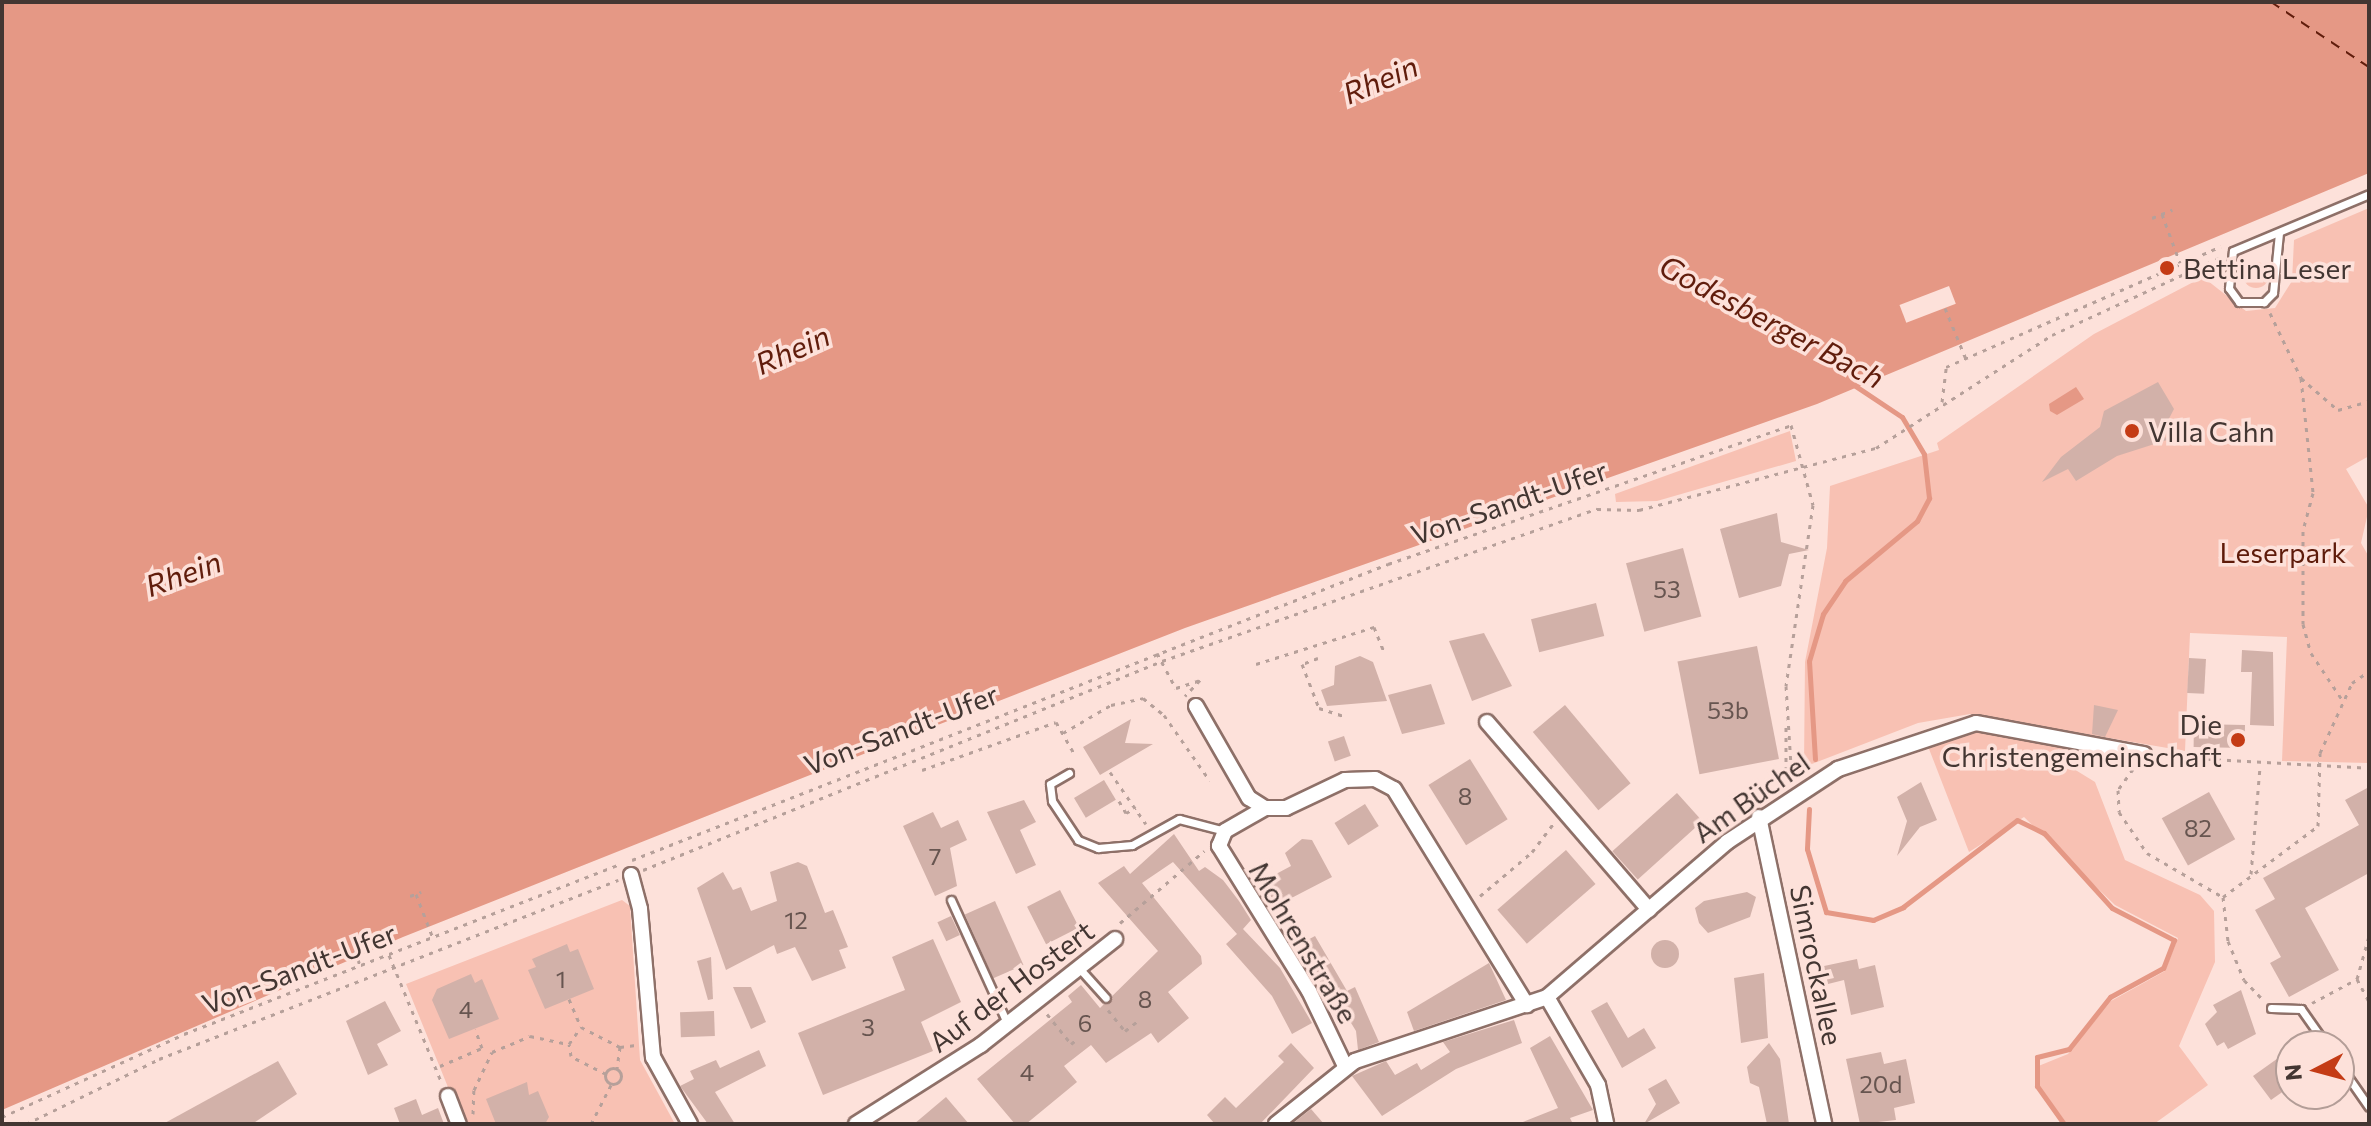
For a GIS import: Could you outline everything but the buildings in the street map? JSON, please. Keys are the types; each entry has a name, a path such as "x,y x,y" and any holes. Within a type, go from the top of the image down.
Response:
{"street":[{"path":"1196,706 1249,798 1265,808"},
{"path":"1487,722 1560,814 1649,910"},
{"name":"Am Büchel","path":"1276,1124 1345,1066 1547,997 1759,817 1790,795 1851,763 1962,724 2144,754"},
{"path":"1219,846 1225,831 1265,808 1286,808 1352,778 1388,784 1467,905 1527,1005"},
{"name":"Simrockallee","path":"1759,817 1824,1124"},
{"name":"Mohrenstraße","path":"1219,846 1309,991 1345,1066"},
{"path":"631,875 640,909 653,1057 690,1124"},
{"name":"Auf der Hostert","path":"856,1124 1008,1025 1115,939"},
{"path":"1547,997 1598,1085 1606,1124"},
{"path":"448,1096 459,1124"}],"lane":[{"path":"2279,233 2280,277 2264,302 2239,302 2229,288 2233,251 2369,194"},
{"path":"1069,773 1050,784 1052,801 1078,840 1115,849 1179,819 1225,831"},
{"path":"951,900 1008,1025"},
{"path":"1079,968 1106,998"},
{"path":"2271,1008 2301,1009 2316,1030"},
{"path":"2355,1087 2369,1107"}],"path":[{"path":"2152,218 2172,210"},
{"path":"2162,214 2180,264"},
{"path":"1942,402 1946,367 2234,240"},
{"name":"Von-Sandt-Ufer","path":"26,1124 159,1059 631,875 1162,661 1597,509 1639,510 1804,462 1876,448 1942,402 2052,335 2233,251"},
{"path":"2264,302 2301,378 2313,493 2303,531 2303,624 2311,653 2343,701"},
{"path":"1945,308 1966,359"},
{"path":"2301,378 2338,410 2369,401"},
{"name":"Von-Sandt-Ufer","path":"2,1117 360,966 1156,652 1791,425 1804,462"},
{"path":"1790,795 1790,643 1811,528 1804,462"},
{"path":"1591,496 1597,509"},
{"path":"1256,664 1374,627 1385,654"},
{"path":"1156,652 1176,688"},
{"path":"1318,658 1302,664 1319,708 1344,716"},
{"path":"2223,897 2318,826 2319,769 2343,701 2369,671"},
{"path":"1063,733 1111,705 1143,698 1164,715 1210,781"},
{"path":"922,770 1056,722 1075,755"},
{"path":"2223,897 2147,853 2119,812 2118,790 2144,754 2260,766 2369,768"},
{"path":"2251,874 2260,766"},
{"path":"1110,772 1152,834"},
{"path":"1119,801 1126,813 1136,808"},
{"path":"1467,905 1532,852 1560,814"},
{"name":"Auf der Hostert","path":"1115,939 1121,918 1219,846"},
{"path":"421,892 413,895 433,938"},
{"path":"2223,897 2228,941 2244,980 2271,1008"},
{"path":"2369,936 2357,979 2369,1002"},
{"path":"355,950 360,966"},
{"path":"389,955 448,1096"},
{"path":"2301,1009 2357,979"},
{"path":"569,999 581,1027 620,1047 638,1045"},
{"path":"1037,1001 1071,1044 1076,1040"},
{"path":"569,1044 581,1027"},
{"path":"475,1029 482,1048"},
{"path":"475,1124 474,1090 492,1052 530,1036 569,1044"},
{"path":"569,1044 575,1061 606,1074 612,1084"},
{"path":"591,1124 612,1084 621,1079 617,1069 620,1047"},
{"path":"440,1066 482,1048 492,1052"},
{"path":"606,1074 617,1069"},
{"path":"494,1124 500,1122"}],"green space":[{"name":"Leserpark","path":"2369,208 2369,456 2346,469 2369,508 2361,543 2369,557 2369,763 2282,761 2287,637 2190,633 2185,751 1970,714 1918,723 1804,767 1805,662 1827,548 1830,486 1939,450 1937,443 2094,334 2203,277 2246,311 2275,308 2292,281 2294,240"},
{"path":"2256,262 2265,266 2269,275 2265,284 2256,288 2247,284 2243,275 2247,266"},
{"path":"1790,431 1796,461 1657,501 1616,502 1615,494"},
{"path":"1969,727 2073,748 2069,766 2095,782 2125,860 2200,895 2214,911 2215,962 2179,1046 2208,1085 2154,1124 2067,1124 2040,1087 2036,1067 2068,1054 2111,1001 2165,971 2178,938 2115,905 2024,817 1969,852 1924,736"},
{"path":"622,900 630,906 640,1060 675,1124 463,1124 406,984"}],"water":[{"name":"Rhein","path":"2369,2 2369,173 1817,404 1185,628 805,777 403,937 2,1110 2,3"},
{"path":"2076,387 2084,399 2057,415 2050,411 2049,404"}],"pier":[{"path":"1949,286 1956,304 1906,323 1900,305"}],"waterway":[{"name":"Godesberger Bach","path":"1815,759 1809,661 1823,614 1845,581 1917,521 1929,498 1924,454 1902,417 1854,385"},
{"name":"Godesberger Bach","path":"1809,809 1807,849 1826,912 1873,920 1903,907 2017,820 2044,833 2112,908 2174,940 2163,968 2110,997 2069,1049 2037,1057 2037,1086 2064,1124"}],"ferry route":[{"path":"2271,2 2369,67"}],"place":[{"name":"Bettina Leser","path":"2167,268"},
{"name":"Villa Cahn","path":"2132,431"},
{"name":"Die Christengemeinschaft","path":"2238,740"}]}
